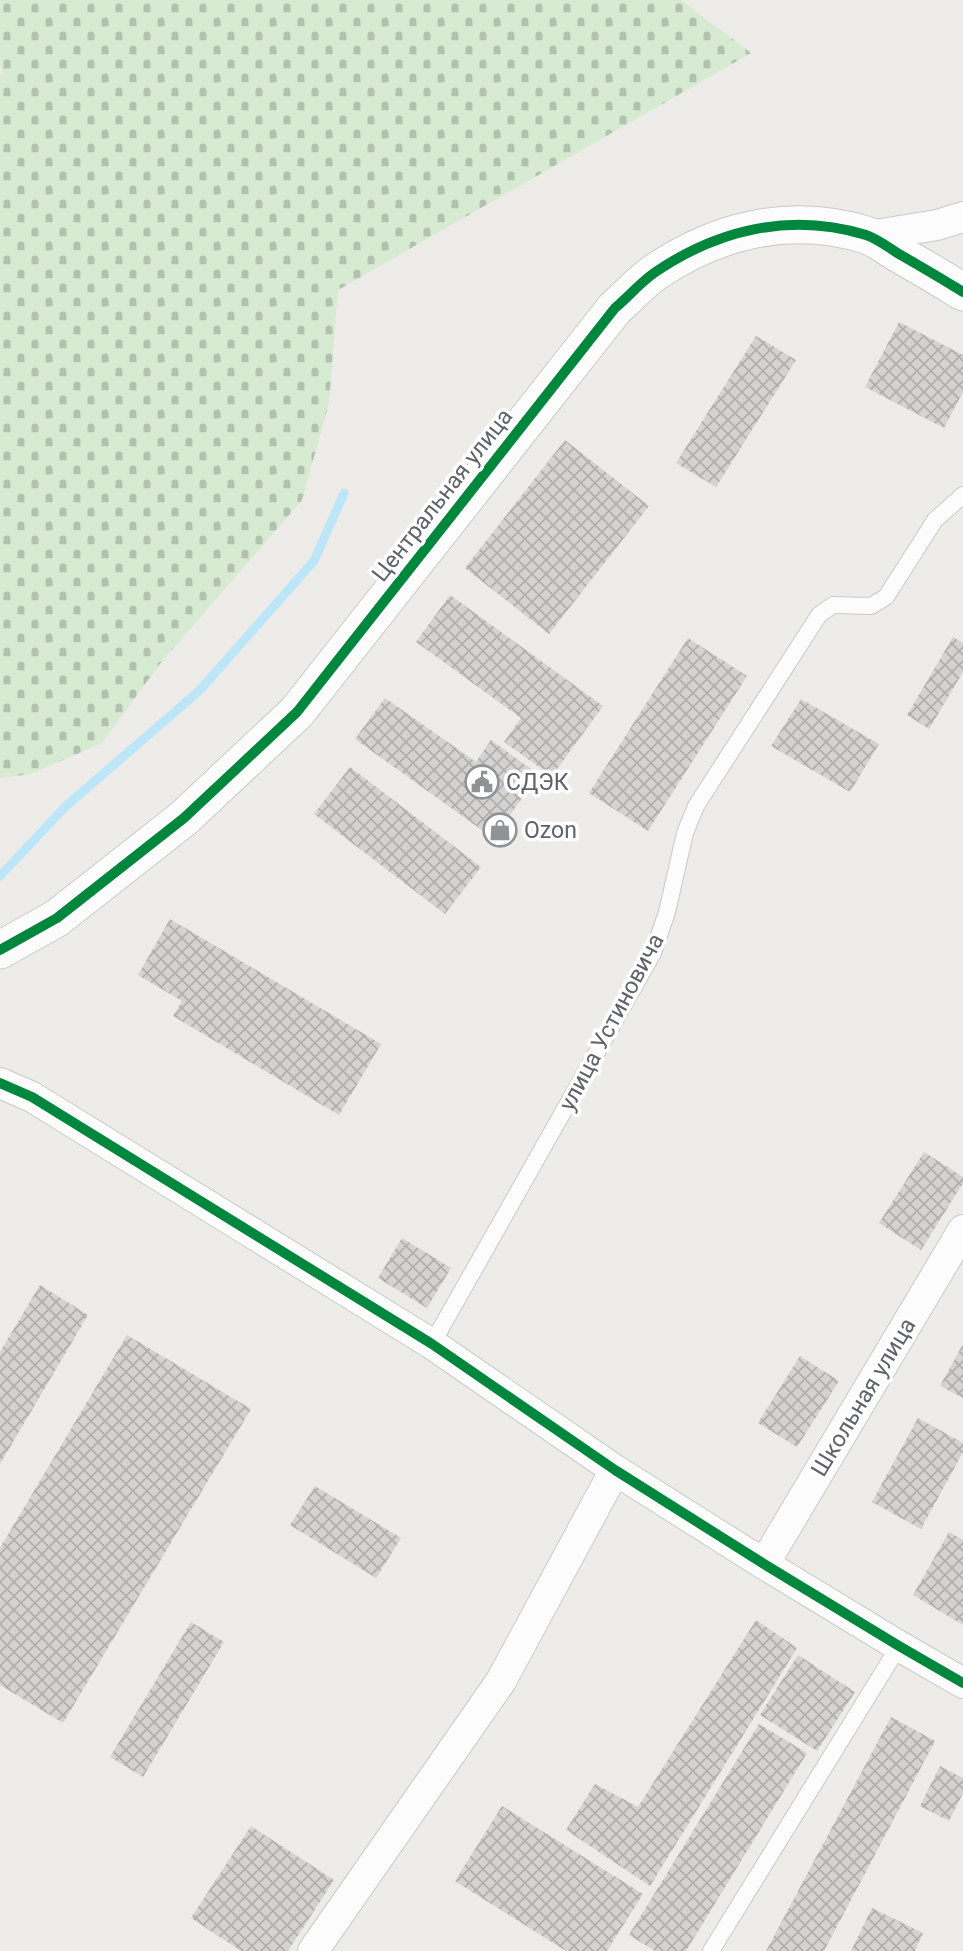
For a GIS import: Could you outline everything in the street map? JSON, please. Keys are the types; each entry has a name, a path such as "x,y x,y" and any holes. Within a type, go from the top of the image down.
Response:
{"street":[{"path":"869,236 937,225 963,217"},
{"name":"Центральная улица","path":"0,950 57,918 184,818 298,712 615,308 652,274 685,253 726,236 802,223 869,236 963,292"},
{"path":"0,1083 44,1104 432,1344 615,1470 764,1564 963,1683"},
{"name":"Школьная улица","path":"764,1564 963,1230"},
{"path":"313,1951 501,1681 615,1470"}],"lane":[{"name":"улица Устиновича","path":"432,1344 653,953 667,912 685,833 696,806 819,615 833,605 872,606 886,597 935,520 963,495"},
{"path":"712,1951 899,1646"}],"green space":[{"path":"0,0 681,0 751,53 338,290 329,403 302,500 159,665 102,743 31,774 0,778 0,75 3,72 0,65"}],"building":[{"path":"899,322 963,355 963,392 944,428 865,387"},
{"path":"756,336 796,360 716,487 676,463"},
{"path":"565,440 649,506 549,634 465,568"},
{"path":"450,595 603,706 552,776 504,742 521,718 416,642"},
{"path":"953,637 963,643 963,672 929,729 907,715"},
{"path":"688,638 747,676 648,831 589,793"},
{"path":"385,698 476,762 491,740 539,775 493,838 355,739"},
{"path":"801,699 879,744 850,792 771,746"},
{"path":"350,767 481,867 445,914 314,814"},
{"path":"170,919 381,1044 339,1115 173,1016 182,1001 138,975"},
{"path":"924,1152 963,1177 963,1183 921,1250 879,1223"},
{"path":"402,1238 451,1268 427,1308 378,1278"},
{"path":"40,1285 88,1315 0,1464 0,1352"},
{"path":"127,1335 251,1409 63,1723 0,1685 0,1548"},
{"path":"963,1344 963,1398 940,1386"},
{"path":"800,1356 839,1381 797,1447 758,1423"},
{"path":"918,1418 963,1443 963,1452 921,1529 872,1502"},
{"path":"315,1486 401,1538 376,1578 290,1525"},
{"path":"949,1532 963,1540 963,1625 913,1595"},
{"path":"756,1620 797,1648 650,1886 566,1830 595,1784 638,1807"},
{"path":"191,1622 224,1642 143,1777 110,1757"},
{"path":"798,1655 855,1692 817,1751 760,1715"},
{"path":"891,1717 935,1741 824,1951 766,1951"},
{"path":"759,1724 807,1753 686,1951 655,1951 629,1935"},
{"path":"940,1766 963,1778 963,1793 949,1821 920,1806"},
{"path":"502,1806 643,1894 607,1951 566,1951 455,1881"},
{"path":"251,1826 334,1880 288,1951 241,1951 191,1918"},
{"path":"872,1908 923,1933 915,1951 851,1951"}],"waterway":[{"path":"0,876 66,806 199,691 314,561 344,493"}],"cycle path":[{"path":"0,950 57,918 184,818 297,712 615,308 654,273 704,245 730,236 783,225 811,225 866,235 963,292"},
{"path":"0,1083 32,1097 432,1344 615,1470 764,1564 963,1683"}],"place":[{"name":"СДЭК","path":"482,782"},
{"name":"Ozon","path":"500,830"}]}
